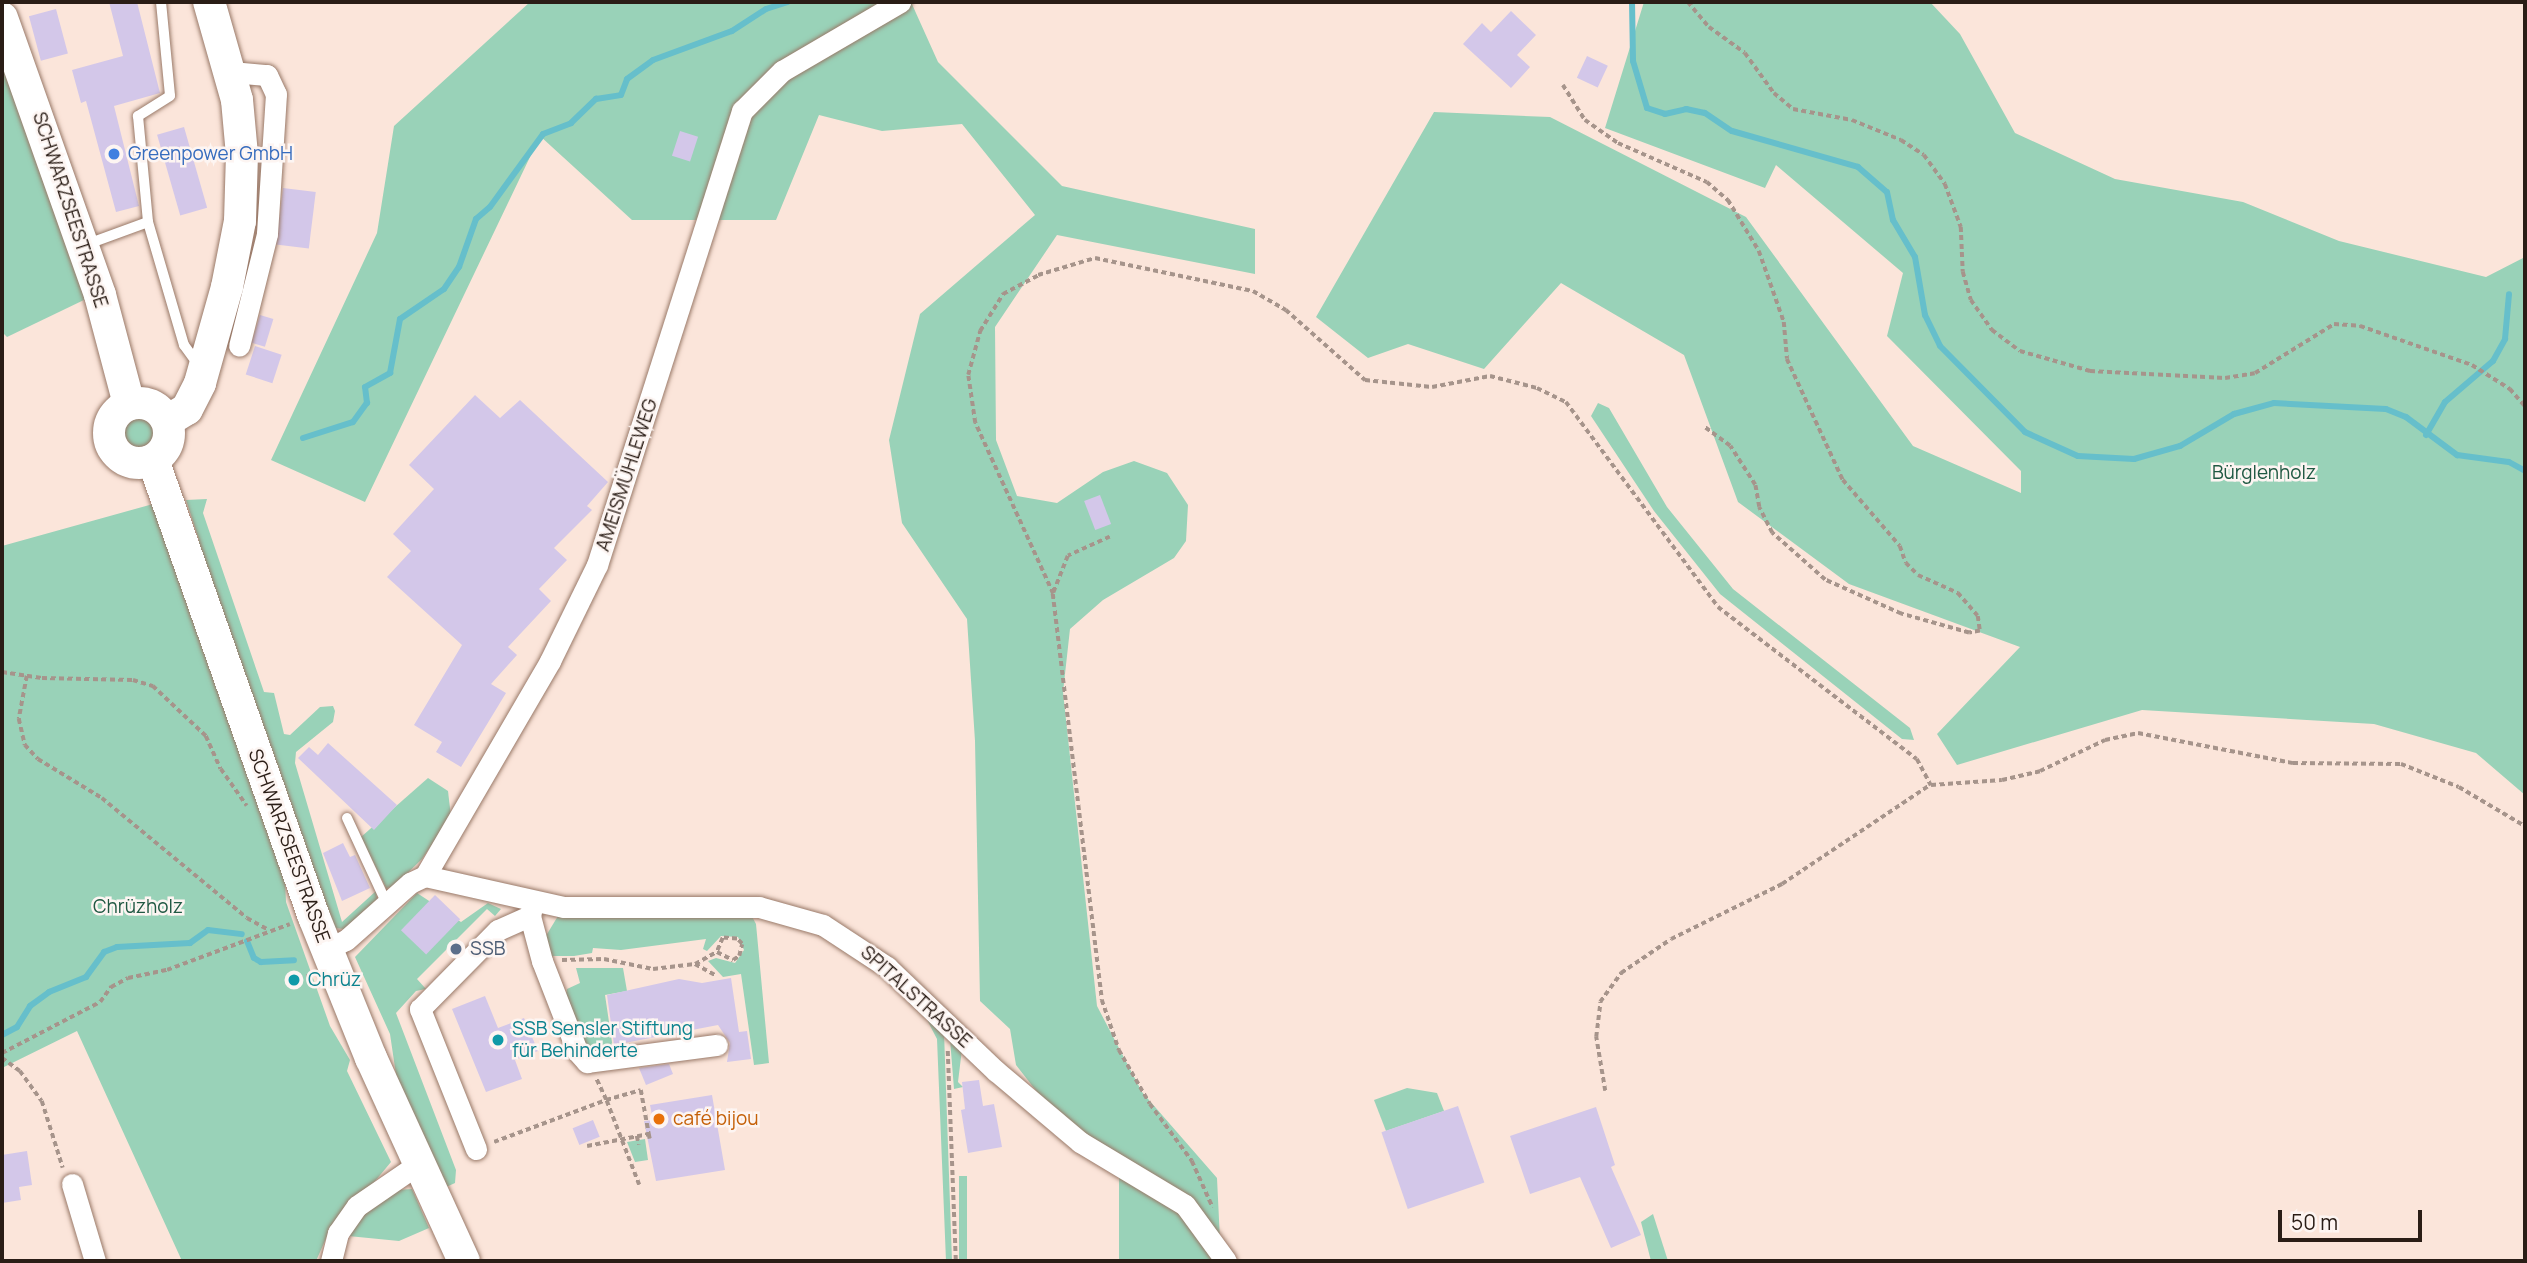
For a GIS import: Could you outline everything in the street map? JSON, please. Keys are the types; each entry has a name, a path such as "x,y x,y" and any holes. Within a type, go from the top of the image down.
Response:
{"main road":[{"path":"167,421 190,405 204,372 233,264 240,212 241,135 231,72 209,2"},
{"name":"SCHWARZSEESTRASSE","path":"2,18 83,246 129,404"},
{"path":"129,404 147,404 167,421 166,447 153,460 125,460 111,446 113,417 129,404"},
{"name":"SCHWARZSEESTRASSE","path":"153,460 314,917 320,962 464,1261"}],"street":[{"name":"AMEISMÜHLEWEG","path":"320,962 387,904 425,876 550,661 597,565 742,111 782,71 900,2"},
{"path":"231,72 267,75 276,94 267,234 239,346"},
{"name":"SPITALSTRASSE","path":"425,876 532,909 736,905 803,917 864,949 950,1025 1039,1110 1080,1142 1176,1198 1223,1255"},
{"path":"532,909 542,961 577,1051 587,1062 717,1045"},
{"name":"SPITALSTRASSE","path":"476,1149 420,1009 498,930 532,909"},
{"path":"331,1261 338,1233 349,1215 377,1190 418,1164"},
{"path":"72,1184 95,1261"}],"lane":[{"path":"161,2 170,96 138,116 148,222 184,345 204,372"},
{"path":"83,246 148,222"},
{"path":"347,818 387,904"}],"path":[{"path":"1688,2 1709,27 1745,53 1774,93 1793,109 1852,120 1901,140 1924,155 1945,184 1961,227 1963,272 1971,300 1992,330 2020,351 2090,371 2225,377 2255,373 2334,324 2398,336 2472,365 2510,389 2525,406"},
{"path":"1563,85 1585,120 1618,143 1706,182 1727,201 1759,251 1784,322 1787,359 1843,480 1900,546 1906,564 1918,575 1958,593 1978,616 1980,631 1969,633 1901,614 1825,580 1772,533 1759,507 1755,485 1730,446 1704,427"},
{"path":"1223,1255 1211,1202 1192,1161 1150,1104 1119,1050 1102,1000 1053,594 975,422 968,375 980,331 1003,294 1038,275 1095,258 1168,272 1253,291 1286,310 1365,380 1432,387 1490,376 1538,388 1566,402 1718,607 1917,759 1931,785"},
{"path":"1053,594 1068,556 1110,537"},
{"path":"2,671 27,676 133,680 153,686 206,736 221,769 249,809 261,817 277,818"},
{"path":"27,676 19,719 25,745 38,760 102,798 247,918 270,930"},
{"path":"1605,1091 1596,1037 1600,1002 1621,973 1671,939 1782,884 1931,785 2002,780 2040,771 2105,740 2138,733 2293,763 2401,764 2459,788 2525,826"},
{"path":"72,1184 42,1101 32,1084 2,1055 100,1002 111,987 128,978 167,970 270,930 314,917"},
{"path":"542,961 604,959 653,969 695,964 717,953 723,938 737,939 742,944 739,956 733,960 717,953"},
{"path":"298,979 320,962"},
{"path":"695,964 715,975"},
{"path":"950,1025 956,1261"},
{"path":"587,1062 606,1100 639,1185"},
{"path":"476,1149 606,1100 641,1090 650,1136 587,1146"},
{"path":"637,1136 639,1145"}],"green space":[{"path":"530,2 911,2 938,62 1062,186 1255,229 1255,274 1057,235 995,327 996,440 1017,496 1057,503 1103,472 1134,461 1167,473 1188,505 1186,541 1174,558 1103,600 1070,629 1063,692 1097,1006 1142,1092 1217,1178 1221,1261 1119,1261 1119,1156 1083,1136 1048,1106 1016,1065 1010,1029 980,1001 975,741 967,619 902,523 889,440 920,314 1035,215 962,124 882,131 819,115 776,220 632,220 540,136 365,502 271,460 377,233 394,126"},
{"name":"Bürglenholz","path":"1644,2 1930,2 1960,34 2015,133 2115,179 2243,202 2339,241 2486,277 2525,257 2525,795 2476,753 2374,724 2142,710 1957,765 1937,734 2020,647 1849,584 1738,502 1684,355 1561,283 1484,369 1408,344 1368,358 1316,317 1434,112 1550,117 1746,217 1913,446 2021,493 2021,471 1887,336 1903,273 1776,165 1765,188 1605,128"},
{"path":"2,62 86,299 7,337 2,332"},
{"path":"1598,403 1609,408 1667,507 1733,589 1910,728 1914,740 1902,739 1720,594 1654,511 1591,416"},
{"path":"140,417 151,422 156,433 151,444 140,449 129,444 124,433 129,422"},
{"path":"207,499 203,513 264,692 274,693 284,734 290,735 320,707 333,706 335,711 333,722 296,752 295,763 342,922 376,891 377,899 344,929 335,928 196,546 199,540 186,500"},
{"name":"Chrüzholz","path":"153,504 285,881 286,902 330,1026 350,1060 347,1071 391,1162 366,1192 412,1189 429,1228 399,1241 328,1234 316,1261 182,1261 77,1031 2,1068 2,546"},
{"path":"428,778 448,791 451,817 422,859 393,887 386,888 361,837"},
{"path":"417,893 461,922 488,903 501,909 495,916 487,909 417,979 426,989 416,991 396,1013 456,1170 455,1183 442,1189 398,1088 390,1034 355,957"},
{"path":"749,911 756,924 769,1063 754,1065 741,974 723,977 708,961 716,958 735,963 744,950 738,937 721,936 707,951 703,949 706,939 621,950 593,948 592,953 574,956 550,956 544,939 558,916"},
{"path":"576,968 623,968 627,991 605,995 613,1049 594,1053 583,1046 565,1000 567,989 580,983"},
{"path":"925,1016 944,1032 952,1261 946,1261 937,1039"},
{"path":"950,1039 962,1049 958,1082 963,1087 954,1089"},
{"path":"1407,1088 1437,1093 1444,1111 1386,1131 1374,1100"},
{"path":"645,1139 648,1160 635,1162 627,1142"},
{"path":"959,1176 967,1176 967,1261 959,1261"},
{"path":"1653,1214 1668,1261 1651,1261 1641,1222"}],"building":[{"path":"109,2 137,2 160,93 114,106 139,206 116,212 86,101 81,103 72,70 123,56"},
{"path":"56,9 68,53 41,61 29,16"},
{"path":"1511,11 1536,35 1517,55 1530,67 1511,88 1463,44 1482,23 1491,32"},
{"path":"1587,56 1608,66 1598,87 1577,78"},
{"path":"184,127 207,208 180,215 157,135"},
{"path":"680,131 698,137 690,162 672,156"},
{"path":"283,188 316,192 309,249 276,245"},
{"path":"260,315 273,319 265,347 252,343"},
{"path":"255,346 282,355 272,383 246,375"},
{"path":"475,395 500,418 520,400 608,482 587,506 592,510 554,548 567,560 539,589 551,601 508,647 517,655 491,684 506,693 461,767 436,752 442,742 414,725 462,645 387,577 411,551 393,534 434,489 409,465"},
{"path":"1100,495 1111,524 1095,530 1084,501"},
{"path":"328,743 397,805 374,830 298,758 309,747 318,755"},
{"path":"343,843 350,857 355,855 370,888 342,901 323,853"},
{"path":"435,895 460,919 426,955 401,930"},
{"path":"731,978 739,1032 747,1031 751,1059 727,1062 730,1043 718,1025 614,1045 607,995 679,979 702,983"},
{"name":"SSB Sensler Stiftung für Behinderte","path":"485,996 498,1028 524,1018 538,1051 515,1060 522,1079 486,1092 452,1009"},
{"path":"669,1064 673,1074 646,1085 639,1068"},
{"path":"979,1080 983,1106 994,1104 1002,1147 968,1153 961,1110 965,1109 962,1082"},
{"path":"712,1095 725,1170 656,1181 644,1121 653,1120 650,1105"},
{"path":"1458,1106 1484,1183 1408,1209 1381,1132"},
{"path":"1596,1107 1615,1165 1611,1167 1641,1235 1611,1248 1580,1177 1530,1194 1510,1136"},
{"path":"593,1120 600,1137 579,1145 573,1128"},
{"path":"27,1151 32,1185 19,1187 21,1200 2,1203 2,1155"}],"waterway":[{"path":"303,438 353,422 367,403 365,387 390,373 400,319 444,289 459,267 476,219 490,207 543,134 571,123 596,99 621,95 627,79 653,60 732,31 766,9 788,2"},
{"path":"1632,2 1633,61 1647,108 1665,114 1686,109 1705,113 1732,131 1858,167 1887,192 1893,220 1915,257 1925,315 1940,346 2025,432 2078,456 2134,459 2180,446 2234,414 2274,403 2386,409 2406,417 2457,455 2509,462 2525,471"},
{"path":"2426,435 2445,402 2493,361 2505,339 2509,294"},
{"path":"2,1035 17,1027 30,1006 49,992 86,977 104,952 117,947 190,943 208,930 242,934"},
{"path":"247,941 254,958 261,962 294,960"}],"place":[{"name":"Greenpower GmbH","path":"114,154"},
{"name":"SSB","path":"456,949"},
{"name":"Chrüz","path":"294,980"},
{"name":"SSB Sensler Stiftung für Behinderte","path":"498,1040"},
{"name":"café bijou","path":"659,1119"}]}
